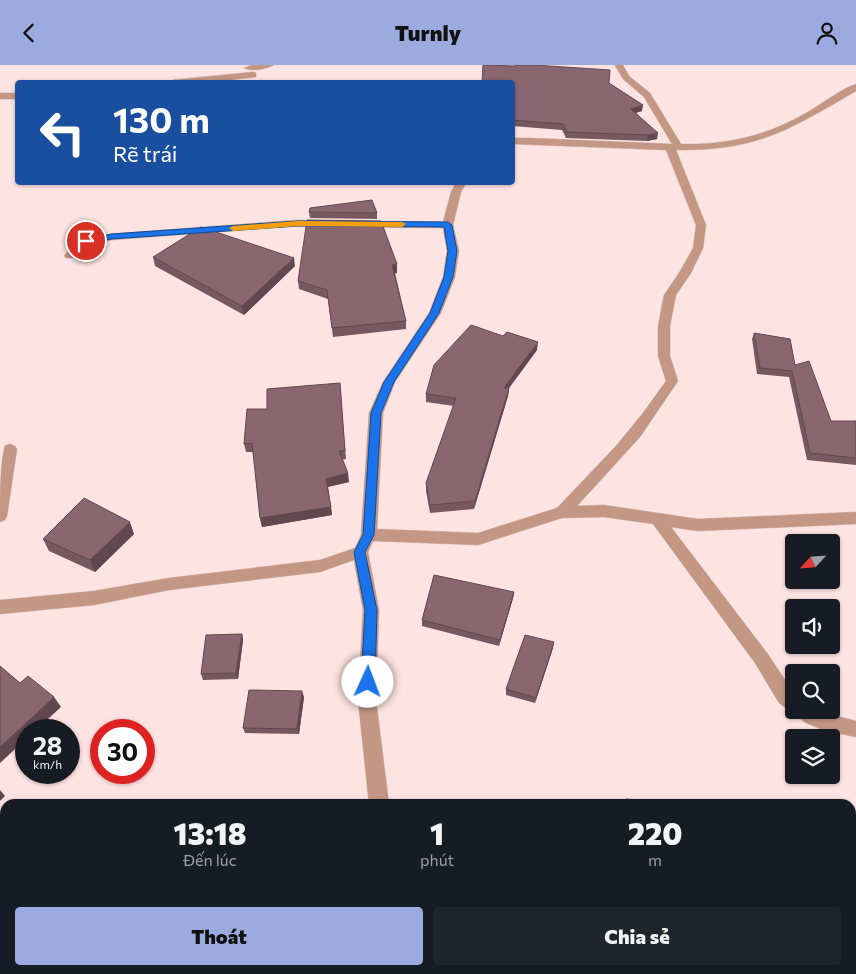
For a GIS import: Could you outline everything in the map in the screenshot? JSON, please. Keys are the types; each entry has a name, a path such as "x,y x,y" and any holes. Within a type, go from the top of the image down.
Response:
{"street":[{"path":"194,80 251,72 270,65"},
{"path":"562,512 624,446 659,403 672,381 664,356 664,326 670,295 686,273 698,248 701,225 674,147 647,95 626,77 618,65"},
{"path":"515,141 566,141 674,147 731,144 758,138 807,116 856,87"},
{"path":"0,96 15,97"},
{"path":"378,799 367,700 371,610 360,552 369,535 376,413 389,382 435,313 449,277 453,251 448,225 456,192 460,185"},
{"path":"70,256 73,250 86,241 111,237 298,223 335,224"},
{"path":"354,224 448,225"},
{"path":"0,516 10,449"},
{"path":"369,535 478,539 562,512 604,511 698,525 856,518"},
{"path":"658,519 761,658 785,697"},
{"path":"0,607 94,598 169,584 320,567 360,552"},
{"path":"819,719 856,729"}],"building":[{"path":"483,65 534,65 610,70 609,83 643,105 631,109 658,133 648,135 567,132 563,124 515,120 515,80 482,80"},
{"path":"372,200 377,213 309,212 310,208"},
{"path":"307,220 381,221 397,264 392,265 406,321 332,328 327,290 298,281"},
{"path":"201,227 294,258 242,306 153,257"},
{"path":"471,325 503,336 507,332 538,342 504,388 509,388 475,501 430,505 426,483 456,398 426,394 434,365"},
{"path":"754,333 790,339 795,365 809,361 831,421 856,421 856,458 810,453 792,371 760,368"},
{"path":"340,383 345,451 339,451 348,473 326,479 331,507 260,518 252,443 244,444 247,409 267,409 267,389"},
{"path":"84,498 130,522 90,560 43,539"},
{"path":"434,575 514,592 500,640 422,620"},
{"path":"242,634 236,673 201,674 206,635"},
{"path":"525,635 554,642 536,698 506,689"},
{"path":"0,666 20,683 28,676 54,697 30,719 15,719 15,733 0,747"},
{"path":"249,690 302,691 297,729 243,728"}],"slow traffic":[{"path":"233,228 298,223 402,224"}],"route":[{"path":"86,241 111,237 298,223 448,225 453,251 449,277 435,313 389,382 376,413 369,535 360,552 371,610 368,682"}]}
